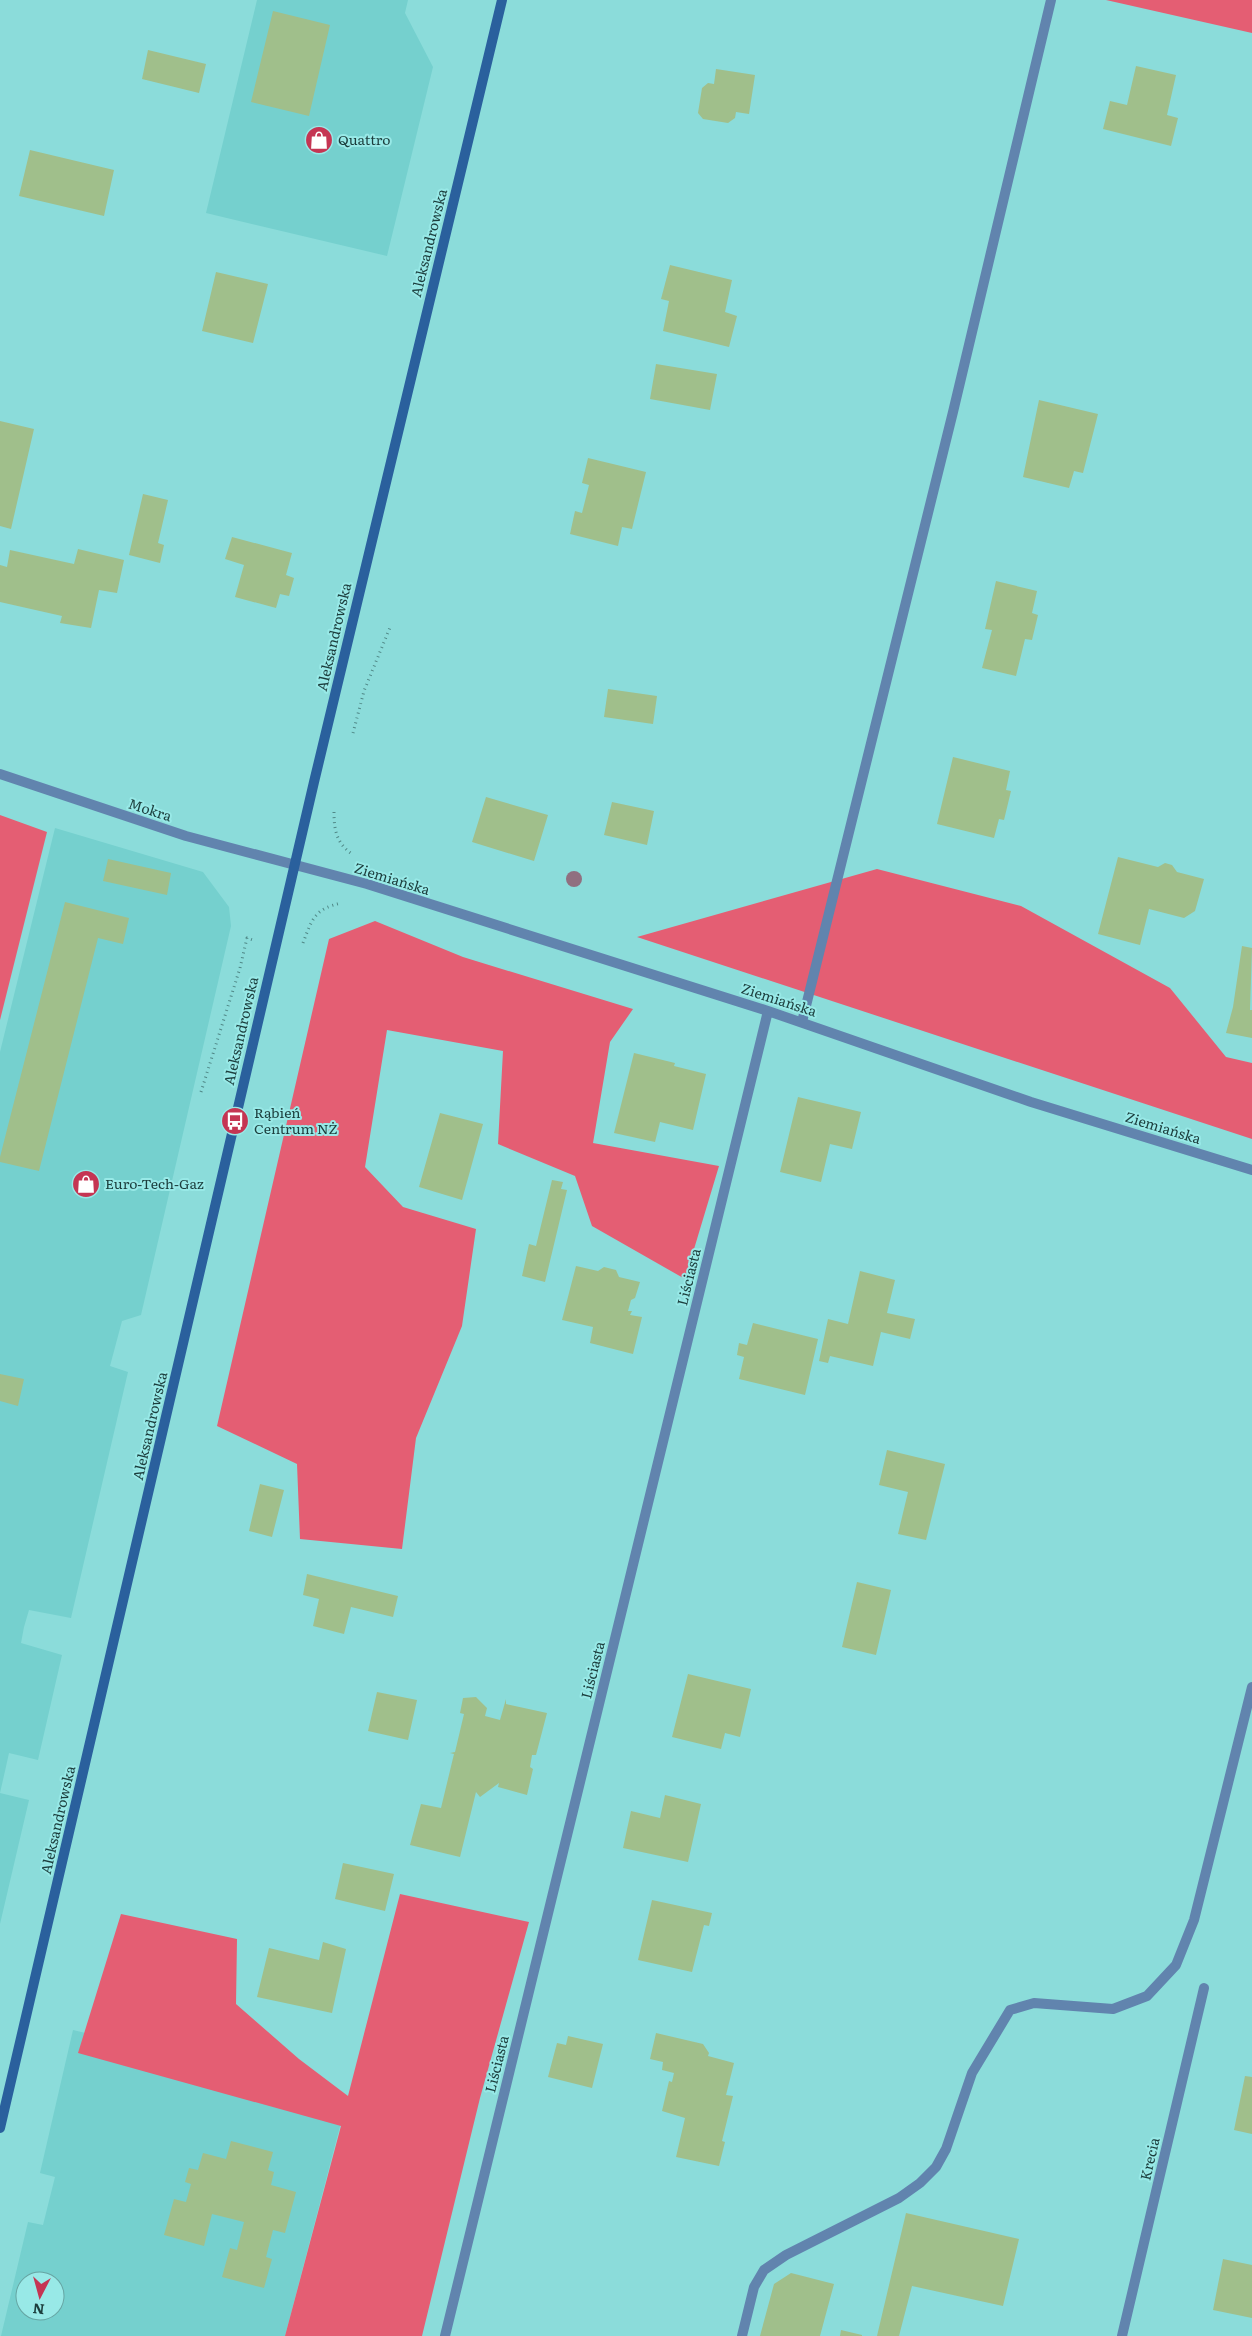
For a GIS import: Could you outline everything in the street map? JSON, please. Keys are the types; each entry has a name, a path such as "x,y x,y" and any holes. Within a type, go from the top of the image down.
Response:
{"main road":[{"name":"Aleksandrowska","path":"0,2128 294,866 502,0"}],"street":[{"path":"802,1022 955,402 1051,0"},
{"name":"Mokra","path":"0,774 186,836 294,866"},
{"name":"Ziemiańska","path":"294,866 366,884 768,1011 1031,1102 1252,1170"},
{"name":"Liściasta","path":"445,2336 768,1011"},
{"path":"742,2336 754,2287 764,2270 786,2255 899,2198 920,2183 936,2168 946,2149 972,2073 1010,2010 1034,2003 1114,2010 1147,1996 1176,1965 1194,1920 1252,1687"},
{"name":"Krecia","path":"1122,2336 1204,1988"}],"path":[{"path":"352,737 364,691 391,625"},
{"path":"334,811 334,827 337,839 346,850 358,858"},
{"path":"301,951 311,922 320,910 347,902"},
{"path":"201,1092 240,968 247,938 255,941"}],"shaded area":[{"name":"Quattro","path":"257,0 408,0 405,13 433,67 387,256 206,213"},
{"path":"1106,0 1252,0 1252,33"},
{"path":"0,815 47,832 0,1020"},
{"name":"Euro-Tech-Gaz","path":"55,828 203,872 229,907 231,926 141,1315 122,1321 110,1366 128,1372 71,1618 29,1610 24,1627 21,1643 62,1655 38,1760 9,1753 0,1793 0,1052"},
{"path":"877,869 1021,906 1170,988 1226,1057 1252,1063 1252,1139 637,937"},
{"path":"375,921 463,957 633,1009 610,1042 593,1143 719,1166 685,1279 592,1226 575,1176 498,1144 503,1051 387,1030 365,1167 403,1207 476,1229 462,1326 416,1438 402,1549 300,1539 297,1464 217,1426 329,939"},
{"path":"0,1793 29,1800 0,1924"},
{"path":"400,1894 529,1922 480,2098 422,2336 285,2336 341,2126 78,2053 121,1914 237,1939 236,2004 299,2059 348,2096"},
{"path":"73,2030 348,2096 285,2336 1,2336 15,2277 15,2321 65,2321 65,2271 16,2271 28,2222 43,2225 55,2177 40,2173"}],"building":[{"path":"273,11 330,25 309,116 251,102"},
{"path":"148,50 206,64 199,93 142,79"},
{"path":"1136,66 1176,75 1167,115 1178,118 1171,146 1103,129 1110,101 1127,105"},
{"path":"716,69 755,75 749,114 736,112 735,118 728,123 703,119 698,113 702,88 708,83 714,84"},
{"path":"30,150 114,170 104,216 19,196"},
{"path":"670,265 732,280 725,312 737,316 729,347 663,331 669,301 661,299"},
{"path":"216,272 268,284 253,343 202,331"},
{"path":"656,364 717,374 710,410 650,399"},
{"path":"1039,400 1098,414 1083,473 1074,471 1069,488 1023,477"},
{"path":"0,421 34,429 11,529 0,526"},
{"path":"588,458 646,472 632,529 622,527 618,546 570,534 575,511 582,513 589,485 582,483"},
{"path":"143,494 168,500 158,543 164,545 160,563 129,555"},
{"path":"232,537 292,553 286,575 294,578 289,596 280,594 276,608 235,597 244,565 225,559"},
{"path":"78,549 124,560 117,593 99,590 91,628 60,623 62,616 0,602 0,565 7,567 10,550 74,564"},
{"path":"996,581 1037,591 1032,613 1038,615 1032,640 1025,639 1016,676 982,668 992,630 985,629"},
{"path":"608,689 657,696 653,724 604,717"},
{"path":"953,757 1010,771 1006,790 1011,791 1004,820 999,819 994,838 937,824"},
{"path":"486,797 548,815 534,861 472,842"},
{"path":"612,802 654,811 647,845 604,835"},
{"path":"1118,857 1158,867 1165,863 1172,865 1177,872 1204,879 1195,911 1184,918 1149,909 1140,945 1098,934"},
{"path":"108,859 171,873 167,895 103,881"},
{"path":"65,902 129,918 123,944 98,938 39,1171 0,1162 0,1157"},
{"path":"1242,946 1252,948 1250,1010 1252,1010 1252,1038 1226,1033 1233,1007"},
{"path":"634,1053 675,1063 674,1066 706,1074 693,1130 660,1122 655,1142 614,1133"},
{"path":"798,1097 861,1112 852,1149 830,1144 821,1182 780,1172"},
{"path":"440,1113 483,1124 462,1200 419,1187"},
{"path":"552,1180 563,1182 561,1189 567,1190 545,1282 522,1276 529,1244 536,1246"},
{"path":"576,1266 598,1271 604,1267 616,1270 619,1277 640,1282 628,1311 632,1311 630,1315 642,1317 633,1354 590,1343 593,1327 562,1320"},
{"path":"860,1271 895,1280 887,1313 915,1319 910,1339 881,1332 873,1366 830,1356 828,1363 819,1361 828,1319 848,1324"},
{"path":"753,1323 818,1339 805,1395 739,1379 744,1357 737,1355 739,1343 747,1345"},
{"path":"0,1374 24,1379 18,1406 0,1401"},
{"path":"887,1450 945,1464 926,1540 898,1534 908,1492 879,1485"},
{"path":"260,1484 284,1490 272,1537 249,1531"},
{"path":"307,1574 398,1596 393,1617 351,1607 344,1634 313,1626 319,1599 303,1595"},
{"path":"857,1582 891,1590 876,1655 842,1647"},
{"path":"688,1674 751,1689 740,1737 725,1733 721,1749 672,1737"},
{"path":"377,1692 417,1700 408,1740 368,1731"},
{"path":"476,1697 487,1708 485,1716 500,1720 506,1699 506,1704 547,1713 536,1755 532,1755 530,1767 533,1769 527,1795 498,1787 499,1783 480,1797 476,1792 460,1857 410,1845 421,1804 441,1808 454,1754 450,1753 455,1752 464,1714 460,1713 463,1698"},
{"path":"665,1795 701,1804 688,1862 623,1848 631,1811 660,1818"},
{"path":"343,1863 394,1874 385,1911 335,1899"},
{"path":"652,1900 712,1913 709,1926 704,1925 692,1972 638,1960"},
{"path":"323,1942 346,1949 332,2013 257,1997 269,1948 319,1960"},
{"path":"656,2033 703,2044 709,2053 708,2056 734,2063 726,2095 733,2096 722,2141 725,2142 719,2166 676,2157 685,2118 662,2111 669,2081 672,2082 674,2073 662,2070 663,2062 650,2059"},
{"path":"568,2036 603,2044 592,2088 548,2077 557,2043 566,2045"},
{"path":"1245,2076 1252,2077 1252,2134 1234,2130"},
{"path":"231,2141 273,2152 268,2170 274,2172 271,2185 296,2192 285,2233 273,2230 266,2257 272,2259 264,2288 222,2277 230,2248 237,2250 244,2222 212,2214 204,2246 164,2235 174,2199 186,2202 191,2184 185,2182 189,2168 198,2170 203,2153 226,2159"},
{"path":"906,2213 1019,2239 1003,2306 912,2286 899,2336 877,2336"},
{"path":"1223,2259 1252,2265 1252,2318 1213,2310"},
{"path":"791,2273 834,2284 820,2336 760,2336 774,2284"},
{"path":"841,2330 862,2335 862,2336 840,2336"}],"place":[{"name":"Quattro","path":"319,140"},
{"name":"Rąbień Centrum NŻ","path":"235,1121"},
{"name":"Euro-Tech-Gaz","path":"86,1184"}]}
